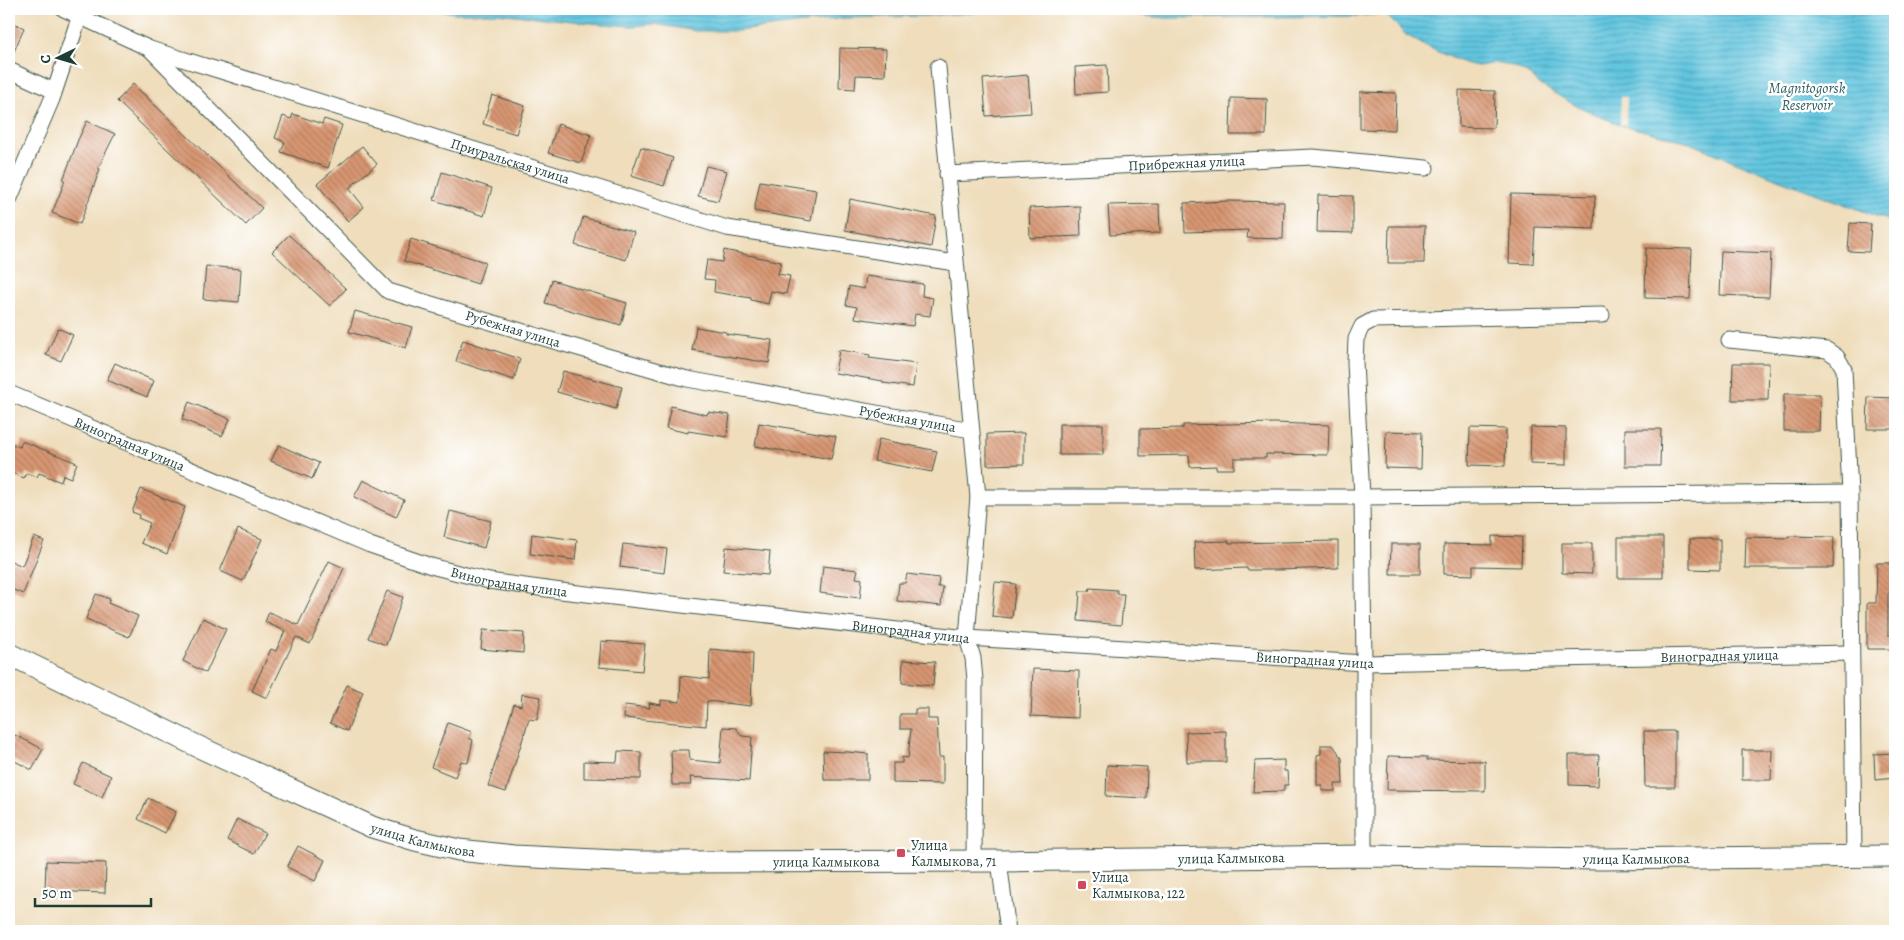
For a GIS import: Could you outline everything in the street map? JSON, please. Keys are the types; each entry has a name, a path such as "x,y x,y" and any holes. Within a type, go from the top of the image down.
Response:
{"main road":[{"name":"улица Калмыкова","path":"9,654 199,747 372,827 415,840 459,850 514,856 637,862 999,861 1364,856 1602,859 1895,856"}],"street":[{"path":"9,200 54,91 81,12 64,9"},
{"name":"Приуральская улица","path":"81,12 150,49 727,228 955,263"},
{"name":"Рубежная улица","path":"150,49 388,291 554,341 687,378 972,430"},
{"path":"938,67 978,497 967,638 975,680 974,861"},
{"path":"9,70 54,91"},
{"name":"Прибрежная улица","path":"947,174 1313,157 1426,168"},
{"path":"1364,856 1362,497 1355,362 1356,339 1362,326 1373,320 1602,315"},
{"path":"1728,340 1827,350 1837,357 1844,369 1850,493 1854,856"},
{"name":"Виноградная улица","path":"9,393 370,545 431,566 489,580 561,591 967,638 1364,663 1851,653"},
{"path":"978,497 1362,497 1850,493"},
{"path":"999,861 1008,931"}],"water":[{"path":"428,9 995,9 974,13 926,16 844,18 738,31 696,31 655,24 632,26 600,24 497,13 455,13"},
{"name":"Magnitogorsk Reservoir","path":"1124,9 1895,9 1895,223 1780,180 1682,140 1620,125 1573,104 1542,86 1527,73 1513,66 1496,63 1478,66 1464,63 1406,35 1387,16 1382,14 1362,16 1168,18 1140,15"}],"pier":[{"path":"1621,97 1627,97 1626,126 1620,125"}],"building":[{"path":"9,21 24,28 10,61 9,61"},
{"path":"840,48 886,49 885,76 856,75 855,89 839,88"},
{"path":"1107,65 1108,92 1076,94 1075,67"},
{"path":"1028,75 1031,113 986,116 983,79"},
{"path":"133,84 262,208 246,225 117,101"},
{"path":"1459,90 1495,91 1494,128 1459,127"},
{"path":"1360,92 1396,93 1395,130 1360,129"},
{"path":"492,95 525,106 516,134 483,124"},
{"path":"1231,98 1267,99 1266,135 1230,135"},
{"path":"293,114 322,124 324,119 342,125 328,168 281,152 285,142 275,138 283,116 291,119"},
{"path":"87,121 115,134 98,168 100,169 80,224 52,213 65,181 63,180 78,140"},
{"path":"558,124 591,135 581,163 548,153"},
{"path":"362,146 377,164 349,188 364,207 348,221 317,184"},
{"path":"641,147 673,158 664,186 631,176"},
{"path":"706,166 727,171 718,201 698,196"},
{"path":"442,172 492,188 484,216 434,200"},
{"path":"760,181 816,190 811,221 754,211"},
{"path":"1511,194 1595,196 1594,229 1535,227 1533,264 1509,263"},
{"path":"1318,195 1353,196 1353,233 1317,232"},
{"path":"850,199 936,216 931,247 845,230"},
{"path":"1229,201 1284,202 1283,239 1247,238 1248,230 1185,232 1184,203"},
{"path":"1159,204 1160,233 1110,235 1108,205"},
{"path":"1080,206 1081,236 1030,238 1029,208"},
{"path":"583,217 634,232 626,260 575,245"},
{"path":"1850,223 1871,224 1869,252 1848,251"},
{"path":"1389,226 1425,226 1424,263 1388,263"},
{"path":"289,235 346,289 330,306 272,252"},
{"path":"411,239 485,262 478,284 404,261"},
{"path":"1646,248 1692,249 1690,299 1645,298"},
{"path":"724,250 781,262 778,274 790,276 786,294 771,291 768,304 751,300 751,298 714,292 715,280 704,279 707,260 722,262"},
{"path":"1721,251 1771,253 1769,297 1719,295"},
{"path":"206,266 241,269 239,302 203,299"},
{"path":"866,276 923,284 922,296 933,298 930,316 915,314 913,326 855,318 857,307 846,305 849,286 864,289"},
{"path":"552,280 627,303 621,325 545,303"},
{"path":"355,311 412,327 406,348 349,332"},
{"path":"696,327 726,332 726,334 772,340 769,363 692,350"},
{"path":"58,328 73,335 61,361 46,355"},
{"path":"463,340 520,359 514,380 456,361"},
{"path":"839,350 870,355 869,358 916,364 913,387 835,373"},
{"path":"115,363 154,381 147,397 107,380"},
{"path":"1733,363 1769,363 1768,400 1732,400"},
{"path":"563,371 622,387 616,409 557,392"},
{"path":"1784,394 1820,394 1819,431 1784,431"},
{"path":"1868,397 1895,398 1895,429 1867,429"},
{"path":"189,402 230,419 222,436 182,419"},
{"path":"671,406 707,415 708,412 730,415 727,437 688,431 688,433 666,428"},
{"path":"759,423 836,436 831,459 755,446"},
{"path":"1274,423 1329,425 1328,455 1266,454 1266,458 1234,458 1234,469 1216,469 1216,466 1190,467 1189,455 1140,456 1140,429 1183,428 1183,425"},
{"path":"1059,424 1103,424 1103,455 1059,455"},
{"path":"1531,427 1566,428 1566,465 1530,464"},
{"path":"1470,428 1506,429 1505,466 1469,465"},
{"path":"1625,429 1661,429 1660,466 1625,466"},
{"path":"1386,431 1422,432 1421,469 1385,468"},
{"path":"1024,433 1024,464 987,465 987,434"},
{"path":"879,439 937,451 932,472 874,461"},
{"path":"22,441 77,463 71,478 63,475 61,482 39,473 37,477 26,473 24,478 9,472 9,443 20,447"},
{"path":"279,445 319,463 312,479 271,461"},
{"path":"363,480 404,500 396,517 354,497"},
{"path":"141,489 185,507 167,554 141,543 150,523 138,518 140,515 132,512"},
{"path":"450,511 491,521 484,548 444,537"},
{"path":"238,529 262,539 243,581 220,571"},
{"path":"532,534 577,540 575,560 530,554"},
{"path":"1492,536 1522,537 1521,567 1473,566 1473,575 1444,574 1444,544 1492,545"},
{"path":"1788,536 1834,537 1833,568 1745,568 1746,537 1788,538"},
{"path":"34,537 44,541 23,594 9,588 9,560 22,566"},
{"path":"1618,537 1663,537 1663,578 1618,578"},
{"path":"1690,539 1720,539 1720,570 1690,569"},
{"path":"1229,541 1229,543 1338,541 1338,568 1195,570 1194,542"},
{"path":"1562,543 1592,543 1592,574 1562,573"},
{"path":"623,544 667,549 664,573 620,567"},
{"path":"1391,544 1420,544 1420,574 1390,574"},
{"path":"726,547 770,551 768,575 723,571"},
{"path":"329,561 344,568 310,644 296,637 267,698 252,691 271,649 276,651 285,631 265,622 269,612 298,625"},
{"path":"1877,563 1895,563 1895,593 1888,593 1888,635 1895,635 1895,649 1867,649 1867,603 1876,603"},
{"path":"823,566 858,570 856,578 862,579 860,598 820,593"},
{"path":"907,574 939,578 938,587 943,587 941,606 897,601 899,583 905,583"},
{"path":"995,582 1016,584 1012,618 992,616"},
{"path":"1090,588 1117,590 1117,594 1124,594 1121,625 1078,621 1080,591 1089,591"},
{"path":"387,591 403,597 386,645 368,638"},
{"path":"96,594 110,599 108,603 138,616 129,637 86,619"},
{"path":"203,618 226,629 206,673 183,661"},
{"path":"483,630 524,633 523,653 481,649"},
{"path":"601,641 645,644 642,671 599,667"},
{"path":"710,649 753,653 751,706 707,701 706,726 624,718 625,705 650,708 649,703 661,705 661,700 680,702 681,676 709,679"},
{"path":"903,660 935,662 933,686 902,683"},
{"path":"1033,669 1079,671 1078,718 1031,716"},
{"path":"347,685 363,692 347,731 330,723"},
{"path":"522,694 541,697 537,720 529,719 506,792 488,786 514,704 521,706"},
{"path":"915,709 928,709 928,719 937,719 939,757 943,757 943,784 893,783 893,763 902,763 902,757 908,758 911,729 900,729 900,714 915,714"},
{"path":"448,723 472,732 469,738 473,740 468,763 461,761 455,777 431,767"},
{"path":"723,727 736,728 742,736 752,737 749,781 690,777 691,785 672,785 671,750 689,750 690,760 720,763"},
{"path":"1226,731 1226,762 1187,762 1186,732"},
{"path":"1644,731 1675,731 1675,787 1645,787"},
{"path":"15,735 43,749 32,770 9,758 9,748"},
{"path":"1321,745 1333,745 1342,758 1343,784 1335,784 1335,791 1322,791 1322,785 1317,785 1317,755 1321,754"},
{"path":"1742,750 1772,750 1771,780 1742,780"},
{"path":"618,751 641,752 641,779 584,778 584,761 617,762"},
{"path":"823,751 868,754 868,780 824,780"},
{"path":"1895,753 1895,778 1875,780 1874,754"},
{"path":"1569,755 1599,755 1598,786 1569,785"},
{"path":"1388,756 1427,757 1427,760 1485,761 1485,791 1387,790"},
{"path":"1284,760 1284,771 1287,771 1288,785 1284,785 1284,791 1253,792 1255,761"},
{"path":"83,763 111,776 102,797 73,784"},
{"path":"1107,765 1147,767 1146,798 1106,796"},
{"path":"148,798 176,812 165,833 138,819"},
{"path":"237,819 265,833 254,854 227,840"},
{"path":"298,846 325,860 315,881 287,867"},
{"path":"46,861 106,863 105,893 45,891"}],"place":[{"name":"Улица Калмыкова, 71","path":"901,853"},
{"name":"Улица Калмыкова, 122","path":"1082,885"}]}
